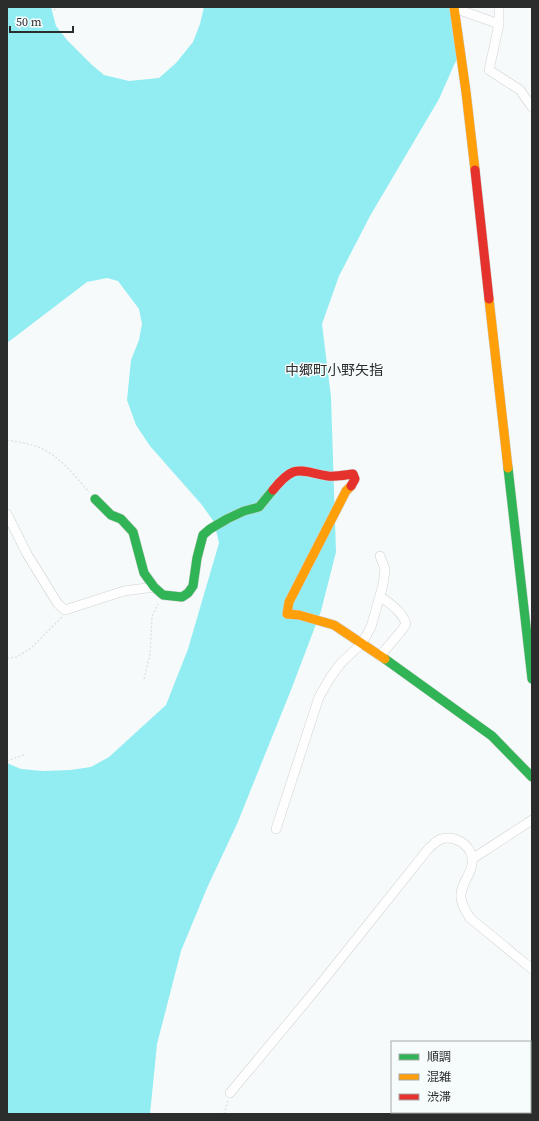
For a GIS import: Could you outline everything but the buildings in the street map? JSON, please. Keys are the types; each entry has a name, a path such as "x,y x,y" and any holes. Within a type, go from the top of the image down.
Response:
{"street":[{"path":"499,24 454,7 466,92 532,679"},
{"path":"499,7 499,24 489,70 520,90 532,107"},
{"path":"95,499 111,515 121,519 133,532 144,573 154,587 162,595 182,597 188,594 193,586 197,558 203,535 226,519 244,511 259,507 282,479 292,472 300,470 330,476 353,474 356,479 346,492 289,602 287,614 299,615 334,625 362,643 492,736 532,777"},
{"path":"7,514 27,554 58,604 64,610 124,591 154,587"},
{"path":"276,829 319,697 341,663 362,643 371,627 383,585 385,569 380,556"},
{"path":"380,596 398,610 405,619 406,624 380,656"},
{"path":"472,859 532,820"},
{"path":"230,1093 318,987 429,848 440,840 446,838 456,840 465,844 470,851 472,859 470,871 461,894 465,912 470,918 532,969"}],"path":[{"path":"54,10 59,7"},
{"path":"7,440 38,447 52,454 65,465 95,499"},
{"path":"144,680 150,655 152,616 162,595"},
{"path":"7,658 17,657 31,648 71,609"},
{"path":"7,761 26,754"},
{"path":"224,1114 230,1093"}],"shaded area":[{"path":"7,7 51,7 56,26 67,40 91,64 104,75 129,81 159,78 176,63 193,42 200,24 204,7 449,7 461,51 439,99 370,216 339,276 322,324 331,397 336,552 321,611 291,690 237,824 207,888 181,951 157,1044 150,1114 7,1114 7,763 21,769 43,771 70,770 91,767 109,757 166,705 188,649 219,543 214,522 202,505 150,446 136,425 127,400 131,360 139,340 142,324 139,309 118,281 107,278 87,282 7,343"}],"traffic: fast":[{"path":"508,468 532,679"},
{"path":"95,499 111,515 121,519 133,532 144,573 154,587 163,595 182,597 188,593 193,586 197,558 203,535 227,519 244,511 259,507 273,490"},
{"path":"385,659 492,736 532,777"}],"traffic: slow":[{"path":"454,7 475,170"},
{"path":"489,299 508,468"},
{"path":"351,486 346,491 289,602 287,614 299,615 334,625 385,659"}],"traffic: jam":[{"path":"475,170 489,299"},
{"path":"273,490 280,481 292,472 298,471 328,476 353,474 355,479 351,486"}],"district":[{"name":"中郷町小野矢指","path":"334,370"}]}
